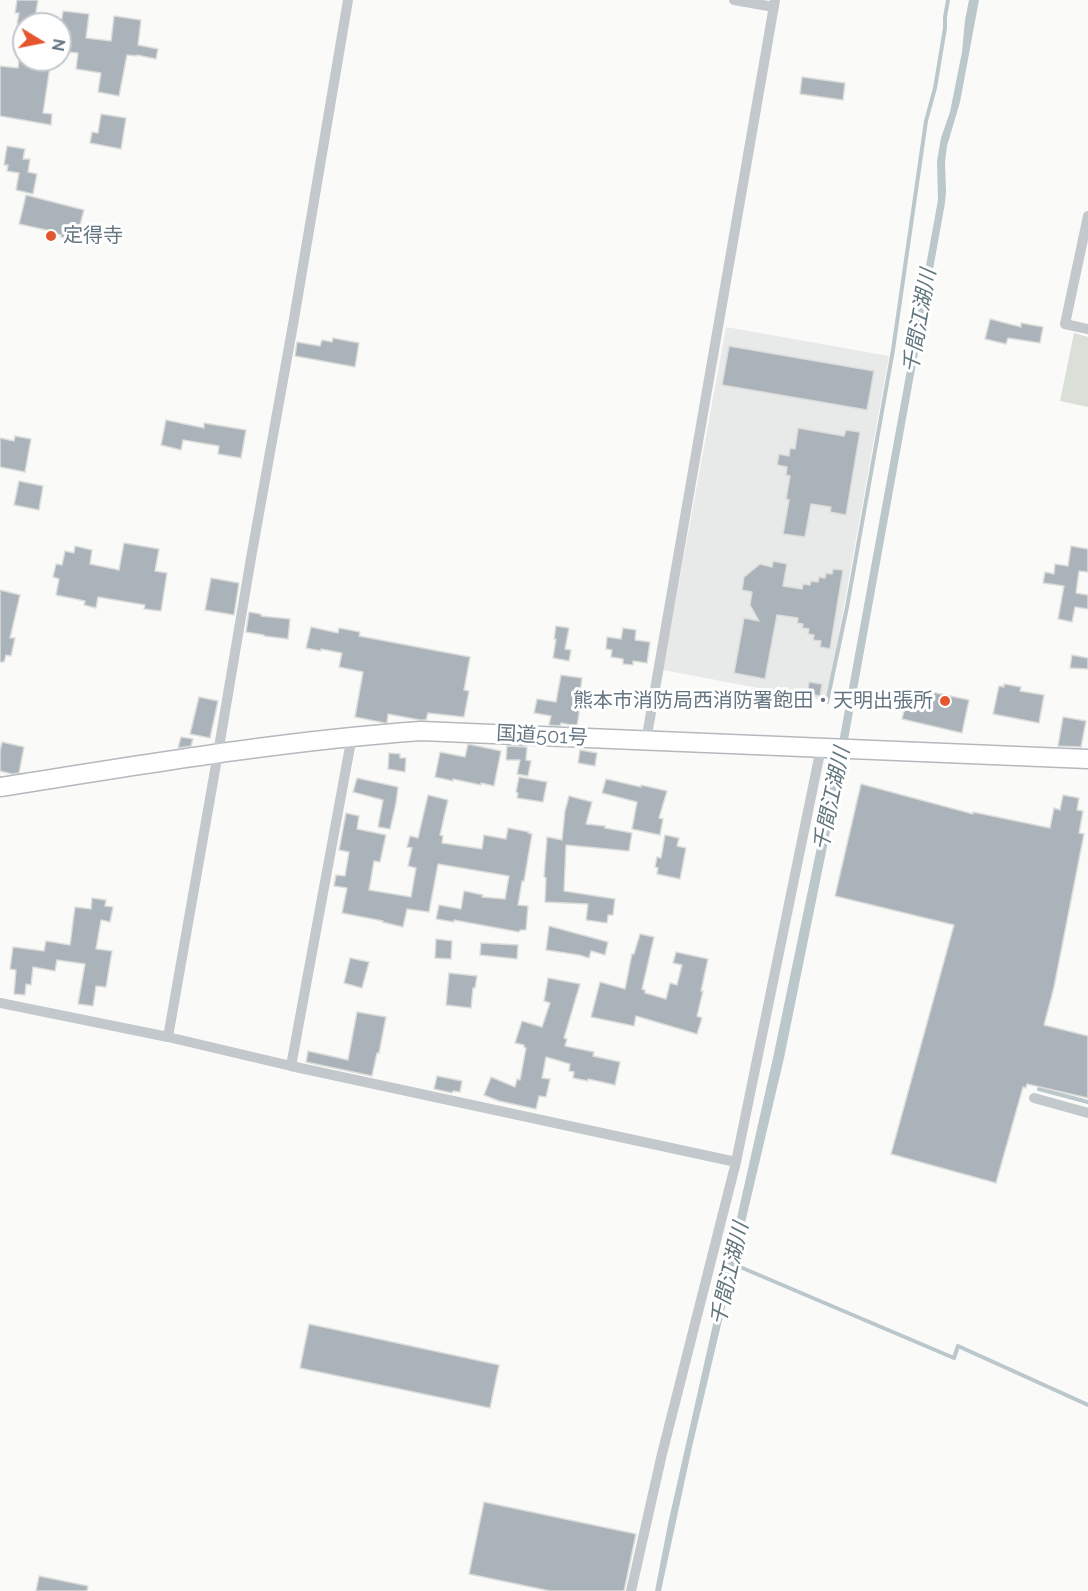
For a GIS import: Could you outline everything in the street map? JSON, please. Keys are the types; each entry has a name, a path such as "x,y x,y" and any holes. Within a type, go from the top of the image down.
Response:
{"highway":[{"name":"国道501号","path":"0,787 218,753 352,736 421,731 1088,759"}],"street":[{"path":"168,1037 297,307 348,0"},
{"path":"646,741 774,4 734,0"},
{"path":"1088,216 1065,324 1088,329"},
{"path":"291,1066 352,736"},
{"path":"632,1591 662,1454 736,1162 826,748"},
{"path":"0,1004 168,1037 291,1066 736,1162"},
{"path":"1034,1098 1088,1113"}],"shaded area":[{"path":"726,327 889,356 827,701 663,670"},
{"path":"1074,333 1088,337 1088,407 1060,401"}],"water":[{"name":"千間江湖川","path":"969,0 979,0 960,102 947,146 945,203 842,773 784,1058 692,1447 661,1591 655,1591 773,1058 840,737 938,200 937,161 962,52"}],"building":[{"path":"17,0 38,0 36,12 15,12"},
{"path":"72,12 89,14 86,38 111,41 114,16 141,20 138,45 158,49 156,59 127,55 119,96 98,92 101,73 76,69 78,53 72,52"},
{"path":"0,66 12,67 12,72 49,72 43,113 52,114 51,125 0,116"},
{"path":"802,77 845,83 843,100 800,94"},
{"path":"101,114 126,118 121,149 90,143 92,132 98,133"},
{"path":"7,146 25,149 23,159 30,159 28,172 37,174 33,194 16,190 19,173 7,171 8,165 4,165"},
{"path":"26,195 84,210 76,240 61,237 51,231 19,224"},
{"path":"990,319 1021,327 1021,323 1043,327 1040,343 1008,338 1006,344 985,339"},
{"path":"333,338 359,343 355,367 295,356 297,342 320,346 322,340 332,342"},
{"path":"729,346 874,371 867,410 722,385"},
{"path":"166,420 204,428 204,423 246,430 241,458 218,454 219,446 183,440 181,450 161,445"},
{"path":"798,428 844,436 846,430 860,432 846,515 830,512 831,507 811,504 805,537 783,534 789,500 786,499 790,476 786,475 787,467 777,465 779,454 789,456 790,448 795,449"},
{"path":"15,436 31,439 25,472 0,467 0,438 14,441"},
{"path":"19,481 43,486 39,510 14,505"},
{"path":"124,543 159,549 155,571 167,573 161,611 144,609 145,605 98,597 96,608 84,605 85,601 56,595 59,579 53,577 56,564 62,565 65,551 74,553 75,546 92,550 90,564 119,570"},
{"path":"1071,546 1088,549 1088,572 1079,571 1076,593 1088,595 1088,609 1075,607 1072,622 1058,619 1064,586 1043,583 1045,572 1054,574 1055,564 1068,566"},
{"path":"773,561 787,564 783,586 802,589 803,584 810,585 811,581 818,582 819,577 825,578 826,573 832,574 833,569 843,570 830,649 820,647 821,641 813,640 814,635 808,634 809,629 802,628 803,624 797,623 798,618 777,615 765,679 734,673 744,618 759,621 750,605 752,592 742,590 744,577 760,564 772,567"},
{"path":"211,578 239,583 234,615 205,610"},
{"path":"0,590 20,595 10,638 15,638 11,656 6,655 4,662 0,662"},
{"path":"249,612 261,614 261,616 290,619 288,639 246,632"},
{"path":"556,626 569,628 565,649 571,650 569,661 553,658"},
{"path":"311,627 338,633 339,628 360,632 359,636 470,657 464,690 469,691 464,717 428,713 426,720 420,720 388,714 387,723 385,723 355,717 363,672 339,667 342,653 306,648"},
{"path":"623,628 636,630 635,640 650,642 647,663 633,661 633,665 623,664 623,659 611,657 612,650 606,649 607,637 621,639"},
{"path":"1072,655 1088,658 1088,669 1070,668"},
{"path":"561,675 582,678 577,726 561,723 560,726 549,725 551,716 534,713 537,699 556,702"},
{"path":"809,682 822,684 820,696 807,694"},
{"path":"1004,684 1021,687 1020,691 1044,695 1039,723 993,714 999,686 1004,687"},
{"path":"918,689 969,700 962,733 902,719 909,690 918,692"},
{"path":"199,697 218,701 210,738 190,734"},
{"path":"1063,717 1086,721 1081,747 1058,746"},
{"path":"181,737 193,739 191,746 178,748"},
{"path":"2,742 24,747 19,773 0,771"},
{"path":"468,744 501,751 494,786 435,777 440,752 465,757"},
{"path":"507,746 527,747 526,760 531,761 528,776 517,774 520,760 506,760"},
{"path":"580,750 597,753 595,766 578,763"},
{"path":"389,753 400,754 400,758 406,758 405,772 388,769"},
{"path":"519,777 547,782 543,802 517,798"},
{"path":"357,778 398,787 390,829 378,827 383,800 353,792"},
{"path":"606,779 667,791 659,818 663,819 660,835 632,829 637,802 602,793"},
{"path":"861,784 973,814 973,812 1050,828 1054,808 1060,810 1063,795 1079,798 1077,810 1083,811 1079,833 1084,834 1054,987 1044,1025 1088,1036 1088,1098 1027,1084 1026,1088 1023,1087 996,1183 891,1154 954,925 835,896"},
{"path":"428,795 448,800 440,835 443,836 442,843 482,849 484,835 506,839 508,828 532,834 518,905 528,906 526,930 519,932 436,919 439,905 461,909 464,891 483,895 482,897 505,899 509,876 438,864 429,912 407,909 403,927 342,913 347,888 334,886 336,875 345,876 349,852 339,850 346,813 359,816 357,829 386,835 380,862 374,861 369,890 411,897 416,868 408,866 412,848 407,847 410,836 418,838"},
{"path":"569,796 592,802 586,824 632,833 629,851 566,845 564,891 615,899 613,915 608,915 607,923 586,920 588,904 545,902 547,837 562,840"},
{"path":"665,835 679,838 677,846 686,848 680,879 657,874 658,868 655,867 657,857 661,858"},
{"path":"92,898 106,900 105,906 113,907 110,922 101,920 96,949 112,951 106,987 96,986 93,1006 78,1004 85,964 57,960 55,971 33,967 31,985 26,984 25,995 14,994 16,970 10,969 13,947 44,951 46,941 70,945 75,907 91,909"},
{"path":"549,926 608,942 605,955 591,951 589,958 546,950"},
{"path":"640,934 654,937 642,989 645,993 666,999 670,983 677,985 682,965 673,963 676,952 708,959 697,1016 702,1018 697,1034 636,1016 634,1026 591,1017 600,982 625,989 632,954 634,954"},
{"path":"436,939 452,941 451,959 435,958"},
{"path":"481,943 518,945 517,959 480,955"},
{"path":"350,958 369,962 362,988 344,983"},
{"path":"449,973 477,976 471,1008 446,1005"},
{"path":"548,978 580,984 564,1038 567,1039 565,1046 594,1052 593,1056 620,1062 615,1085 573,1078 574,1072 569,1071 570,1064 546,1057 542,1078 550,1079 546,1097 539,1096 536,1109 499,1101 484,1095 491,1077 515,1087 517,1079 520,1080 526,1048 524,1045 515,1043 522,1021 542,1027 550,1003 544,1001"},
{"path":"357,1012 386,1017 372,1076 306,1062 308,1051 348,1060"},
{"path":"437,1076 462,1081 460,1092 453,1091 452,1093 434,1089"},
{"path":"309,1324 499,1365 490,1408 300,1368"},
{"path":"484,1502 636,1534 624,1591 550,1591 469,1574"},
{"path":"39,1576 88,1586 87,1591 36,1591"}],"waterway":[{"name":"千間江湖川","path":"827,702 847,607 893,350 926,121 935,88 948,0"},
{"path":"1039,1089 1088,1102"},
{"name":"千間江湖川","path":"733,1264 954,1358 958,1346 1088,1405"}],"place":[{"name":"定得寺","path":"51,236"},
{"name":"熊本市消防局西消防署飽田・天明出張所","path":"945,701"}]}
